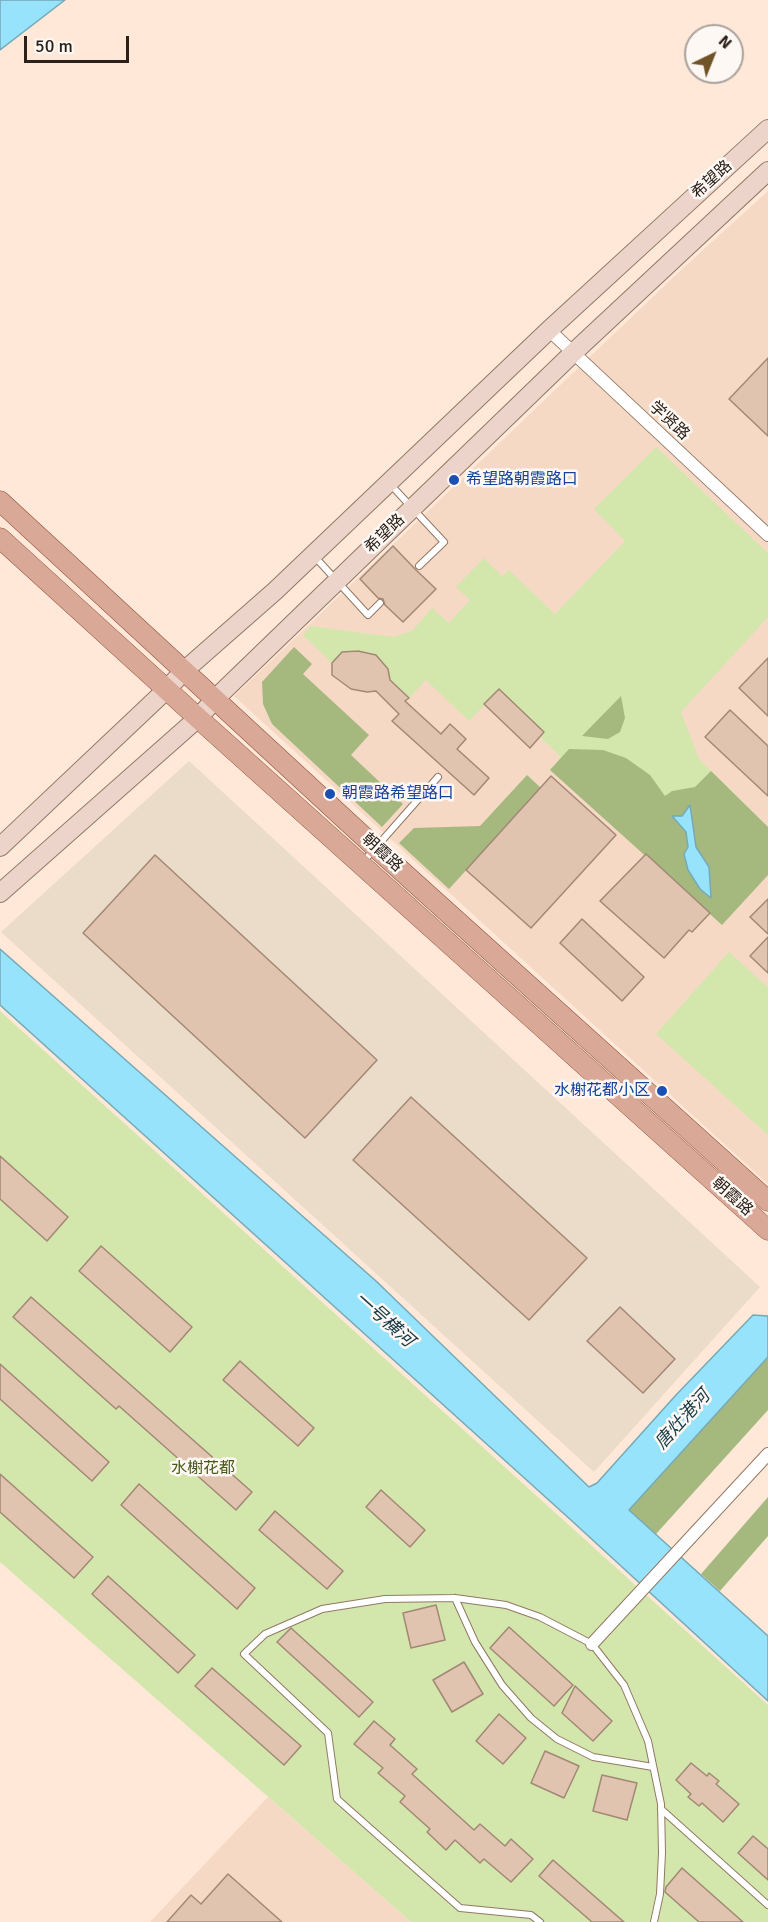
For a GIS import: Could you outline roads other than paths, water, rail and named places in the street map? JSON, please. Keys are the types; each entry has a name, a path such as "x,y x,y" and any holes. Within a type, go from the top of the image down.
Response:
{"main road":[{"name":"希望路","path":"0,847 185,670 275,591 549,330 768,129"},
{"name":"希望路","path":"0,893 198,718 573,353 768,171"},
{"name":"朝霞路","path":"0,501 376,848 768,1201"},
{"name":"朝霞路","path":"0,538 166,690 768,1230"}],"street":[{"name":"学贤路","path":"549,330 768,536"},
{"path":"592,1644 768,1454"}],"lane":[{"path":"388,483 444,542 419,566"},
{"path":"313,555 368,615 380,603"},
{"path":"361,865 438,777"},
{"path":"455,1598 475,1642 502,1685 531,1718 557,1739 593,1757 653,1767"},
{"path":"540,1922 531,1915 460,1908 337,1799 328,1733 244,1654 265,1634 322,1609 386,1599 455,1598 506,1605 540,1617 592,1644 624,1685 648,1742 661,1809 660,1894 654,1922"},
{"path":"661,1809 768,1905"}],"water":[{"path":"0,0 65,0 0,50"},
{"path":"690,805 696,847 709,867 711,898 700,889 688,870 684,854 688,847 686,832 672,816 682,816"},
{"path":"0,949 376,1281 589,1487 597,1483 676,1395 753,1315 768,1316 768,1357 629,1510 768,1636 768,1701 0,1005"}],"place":[{"name":"希望路朝霞路口","path":"454,480"},
{"name":"朝霞路希望路口","path":"330,794"},
{"name":"水榭花都小区","path":"662,1091"}],"water label":[{"name":"一号横河","path":"384,1320"},
{"name":"唐灶港河","path":"683,1420"}],"park label":[{"name":"水榭花都","path":"203,1469"}]}
